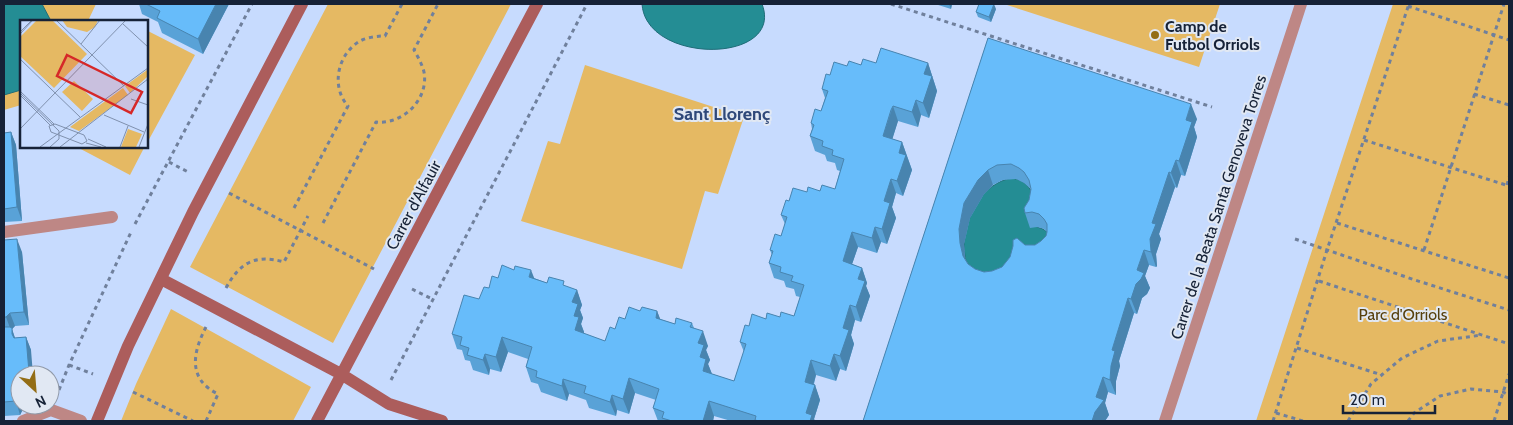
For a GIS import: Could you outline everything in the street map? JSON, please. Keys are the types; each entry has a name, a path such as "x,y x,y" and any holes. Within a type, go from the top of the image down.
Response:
{"main road":[{"path":"97,421 128,346 193,212 302,4"},
{"name":"Carrer d'Alfauir","path":"317,421 537,4"},
{"path":"161,279 341,374 389,404 442,421"}],"street":[{"name":"Carrer de la Beata Santa Genoveva Torres","path":"1165,421 1301,4"},
{"path":"4,232 112,217"},
{"path":"60,413 81,421"},
{"path":"23,421 38,415"}],"path":[{"path":"60,388 135,224 252,4"},
{"path":"294,208 348,106 344,102 339,89 338,74 342,59 350,48 361,40 374,36 385,36 402,4"},
{"path":"323,223 376,122 397,119 410,111 419,99 424,86 424,73 420,60 414,50 438,4"},
{"path":"389,383 587,4"},
{"path":"891,4 1212,107"},
{"path":"1424,250 1504,4"},
{"path":"1273,421 1409,5 1509,40"},
{"path":"1474,94 1509,106"},
{"path":"1364,140 1508,185 1509,177"},
{"path":"228,193 372,268"},
{"path":"284,262 308,216"},
{"path":"1337,222 1509,278"},
{"path":"1295,239 1509,310"},
{"path":"1319,281 1509,344"},
{"path":"414,290 432,299"},
{"path":"1348,421 1371,384 1402,358 1438,341 1482,335"},
{"path":"1297,348 1382,375"},
{"path":"1494,421 1509,374"},
{"path":"1408,421 1414,414 1440,396 1471,389 1503,392 1509,395"},
{"path":"206,421 218,394"},
{"path":"1276,413 1303,421"}],"green space":[{"path":"4,4 96,4 88,20 20,20 20,105 4,110"},
{"path":"328,4 511,4 333,343 190,267"},
{"name":"Camp de Futbol Orriols","path":"1004,4 1220,4 1199,67"},
{"name":"Parc d'Orriols","path":"1393,4 1509,4 1509,421 1256,421"},
{"path":"148,31 195,55 148,141"},
{"path":"585,65 744,117 718,194 705,191 682,269 521,221 548,141 560,144"},
{"path":"79,148 144,148 130,175"},
{"path":"171,309 311,387 293,421 121,421"}],"shaded area":[{"path":"4,4 42,4 50,20 20,20 20,90 4,95"},
{"path":"642,4 762,4 764,24 754,38 735,46 712,49 688,47 666,38 649,24"},
{"path":"1012,178 1020,181 1031,190 1035,203 1037,227 1050,234 1011,279 968,271 964,244 965,233 972,212 992,186"}],"building":[{"path":"146,4 216,4 198,39 157,18 160,11"},
{"path":"979,4 994,4 989,17 976,12"},
{"path":"988,38 1191,104 1186,120 1192,122 1179,161 1176,160 1171,173 1169,172 1152,223 1156,224 1150,239 1151,252 1144,250 1137,270 1144,273 1136,284 1131,299 1128,298 1112,350 1115,351 1110,380 1103,377 1096,397 1104,400 1095,412 1092,421 863,421","holes":["1011,164 1019,168 1029,180 1031,189 1029,200 1024,208 1025,213 1039,214 1044,219 1047,224 1046,236 1035,245 1025,245 1017,238 1013,240 1010,257 1002,267 984,272 975,269 968,264 963,256 960,243 959,229 964,203 978,180 988,170 997,165"]},
{"path":"881,48 928,63 924,74 932,76 923,103 916,100 912,112 893,106 891,110 883,136 902,142 899,153 906,155 897,181 891,179 884,201 890,203 882,229 875,227 872,238 852,232 843,261 862,268 858,279 865,281 856,307 850,305 843,328 849,330 840,356 834,354 830,366 811,360 805,382 815,385 806,413 812,415 810,421 759,421 755,420 756,416 709,401 703,421 672,421 662,418 664,412 653,408 659,389 629,378 623,399 612,395 610,402 584,393 586,386 563,379 562,386 536,377 537,371 526,367 532,347 502,337 496,357 485,354 483,360 467,355 469,348 460,345 462,337 452,334 464,295 479,299 484,287 489,288 492,276 498,278 502,265 514,270 515,266 531,270 529,277 547,283 549,277 564,281 563,285 577,290 572,302 578,304 574,316 579,317 575,330 605,341 610,327 615,329 619,317 625,319 629,307 640,311 642,307 657,311 656,318 675,324 676,318 692,323 690,327 703,331 698,343 704,345 700,357 706,359 703,371 734,381 746,344 740,342 745,325 749,326 752,314 766,319 767,313 780,317 781,312 794,316 804,285 791,281 793,276 780,272 781,267 769,263 773,251 770,250 775,234 781,236 787,217 781,215 786,200 789,201 793,188 807,192 808,187 820,191 822,185 835,189 844,159 832,155 833,150 822,146 823,141 810,136 814,125 811,123 815,109 821,111 828,91 822,89 826,74 830,75 834,62 847,66 849,61 861,65 863,59 876,63"},
{"path":"11,132 17,207 4,209 4,133"},
{"path":"17,239 24,312 10,313 4,317 4,240"},
{"path":"4,327 10,327 12,328 14,338 26,337 28,365 10,365 10,402 4,402"}],"place":[{"name":"Camp de Futbol Orriols","path":"1155,35"}],"district":[{"name":"Sant Llorenç","path":"722,114"}]}
